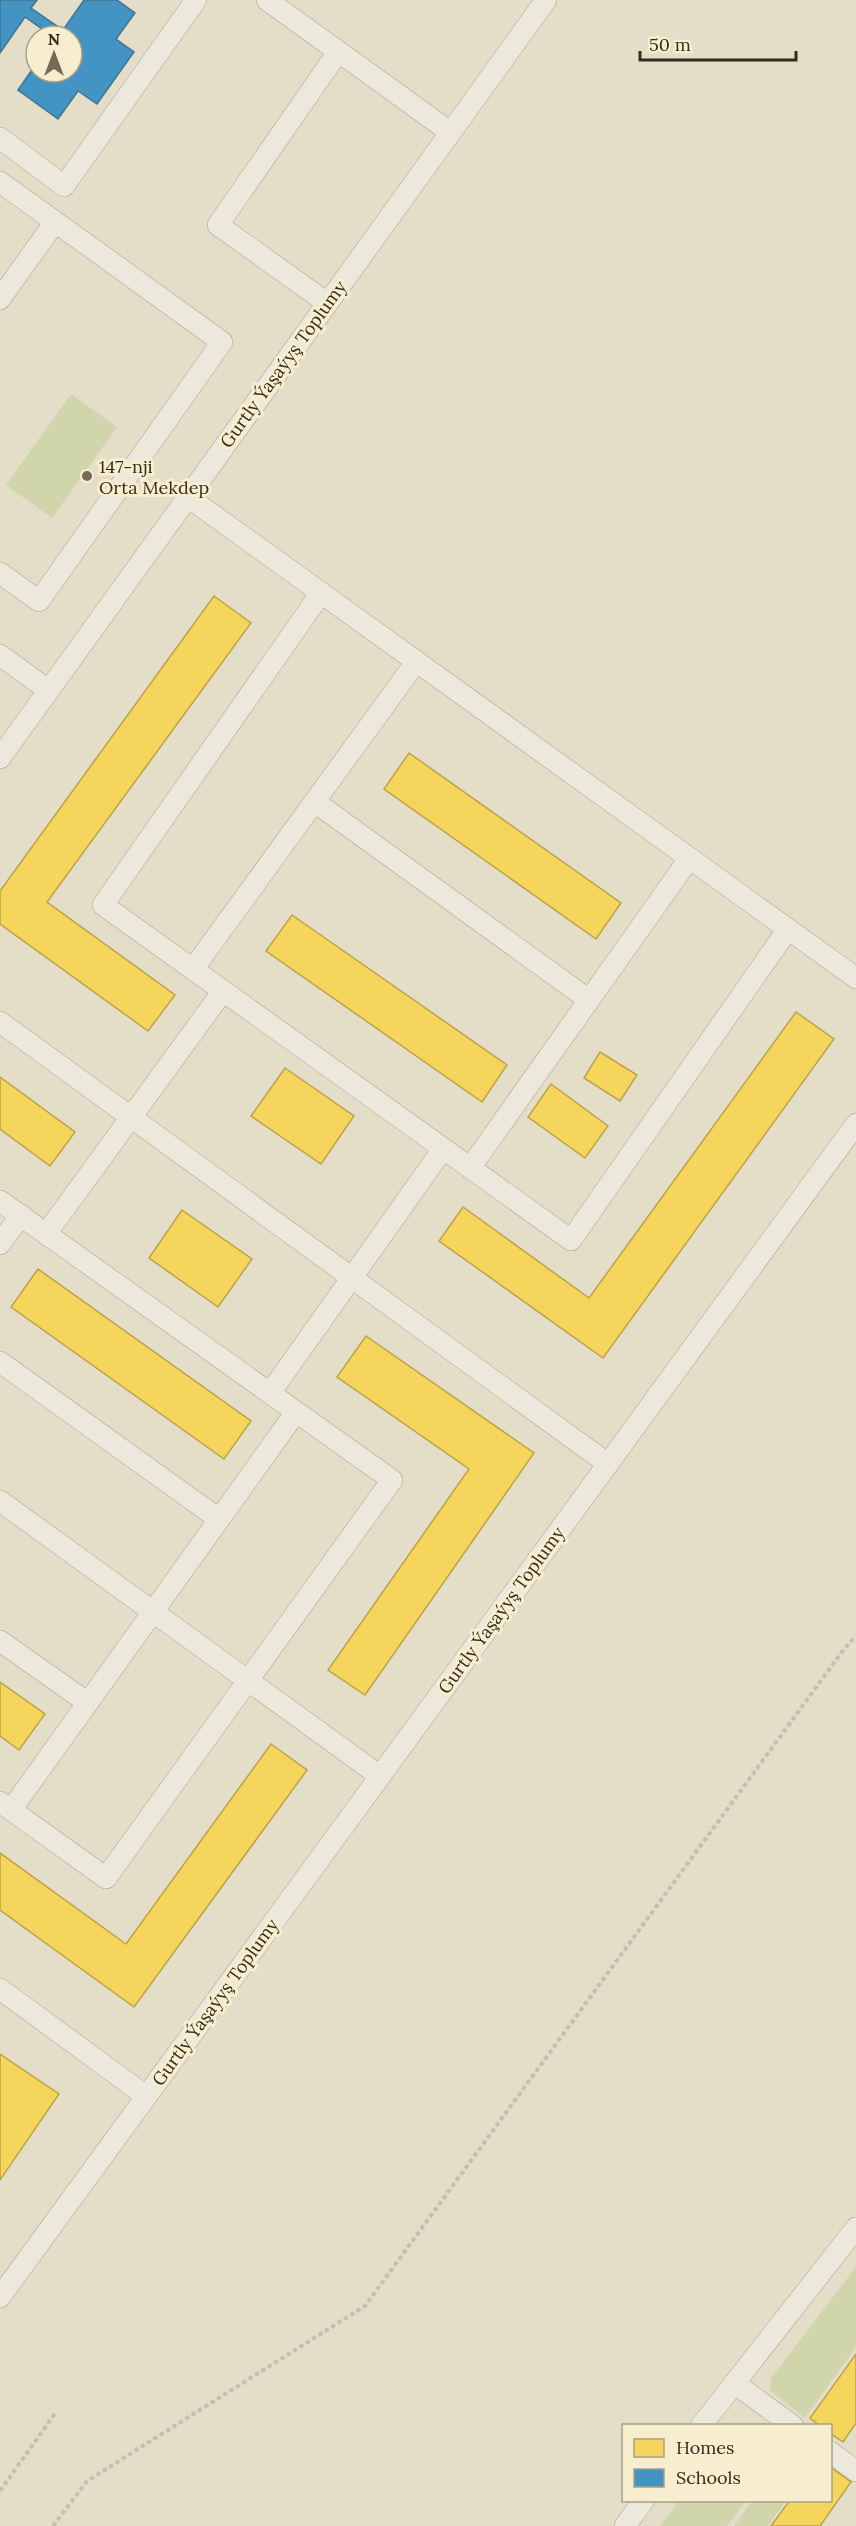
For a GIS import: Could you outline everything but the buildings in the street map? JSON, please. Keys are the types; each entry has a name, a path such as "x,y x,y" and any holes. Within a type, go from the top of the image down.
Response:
{"street":[{"path":"0,138 64,186 196,0"},
{"path":"267,0 450,132"},
{"name":"Gurtly Ýaşaýyş Toplumy","path":"0,758 546,0"},
{"path":"327,303 218,225 338,52"},
{"path":"0,182 222,342 39,601 0,573"},
{"path":"0,298 55,222"},
{"path":"188,497 856,978"},
{"path":"321,593 103,905 571,1240 788,929"},
{"path":"0,655 48,690"},
{"path":"193,969 416,663"},
{"path":"315,802 589,1000"},
{"path":"470,1168 689,859"},
{"path":"46,1234 223,991"},
{"path":"0,1022 608,1464"},
{"name":"Gurtly Ýaşaýyş Toplumy","path":"0,2297 856,1124"},
{"path":"270,1393 443,1149"},
{"path":"0,1201 392,1480 106,1878 6,1806 88,1703 296,1412"},
{"path":"0,1244 21,1215"},
{"path":"0,1362 219,1519"},
{"path":"0,1501 380,1776"},
{"path":"0,1641 88,1703"},
{"name":"Gurtly Ýaşaýyş Toplumy","path":"0,1989 146,2096"},
{"path":"703,2424 856,2228"},
{"path":"734,2383 790,2424"},
{"path":"832,2453 856,2471"},
{"path":"625,2526 643,2502"}],"path":[{"path":"53,2526 87,2481 365,2306 830,1668 856,1636"},
{"path":"0,2491 56,2412"}],"green space":[{"path":"71,394 117,427 52,518 6,485"},
{"path":"856,2267 856,2347 805,2418 773,2393 770,2389 771,2378"},
{"path":"678,2502 745,2502 727,2526 660,2526"},
{"path":"751,2502 785,2502 768,2526 734,2526"}],"place":[{"name":"147-nji Orta Mekdep","path":"87,476"}]}
